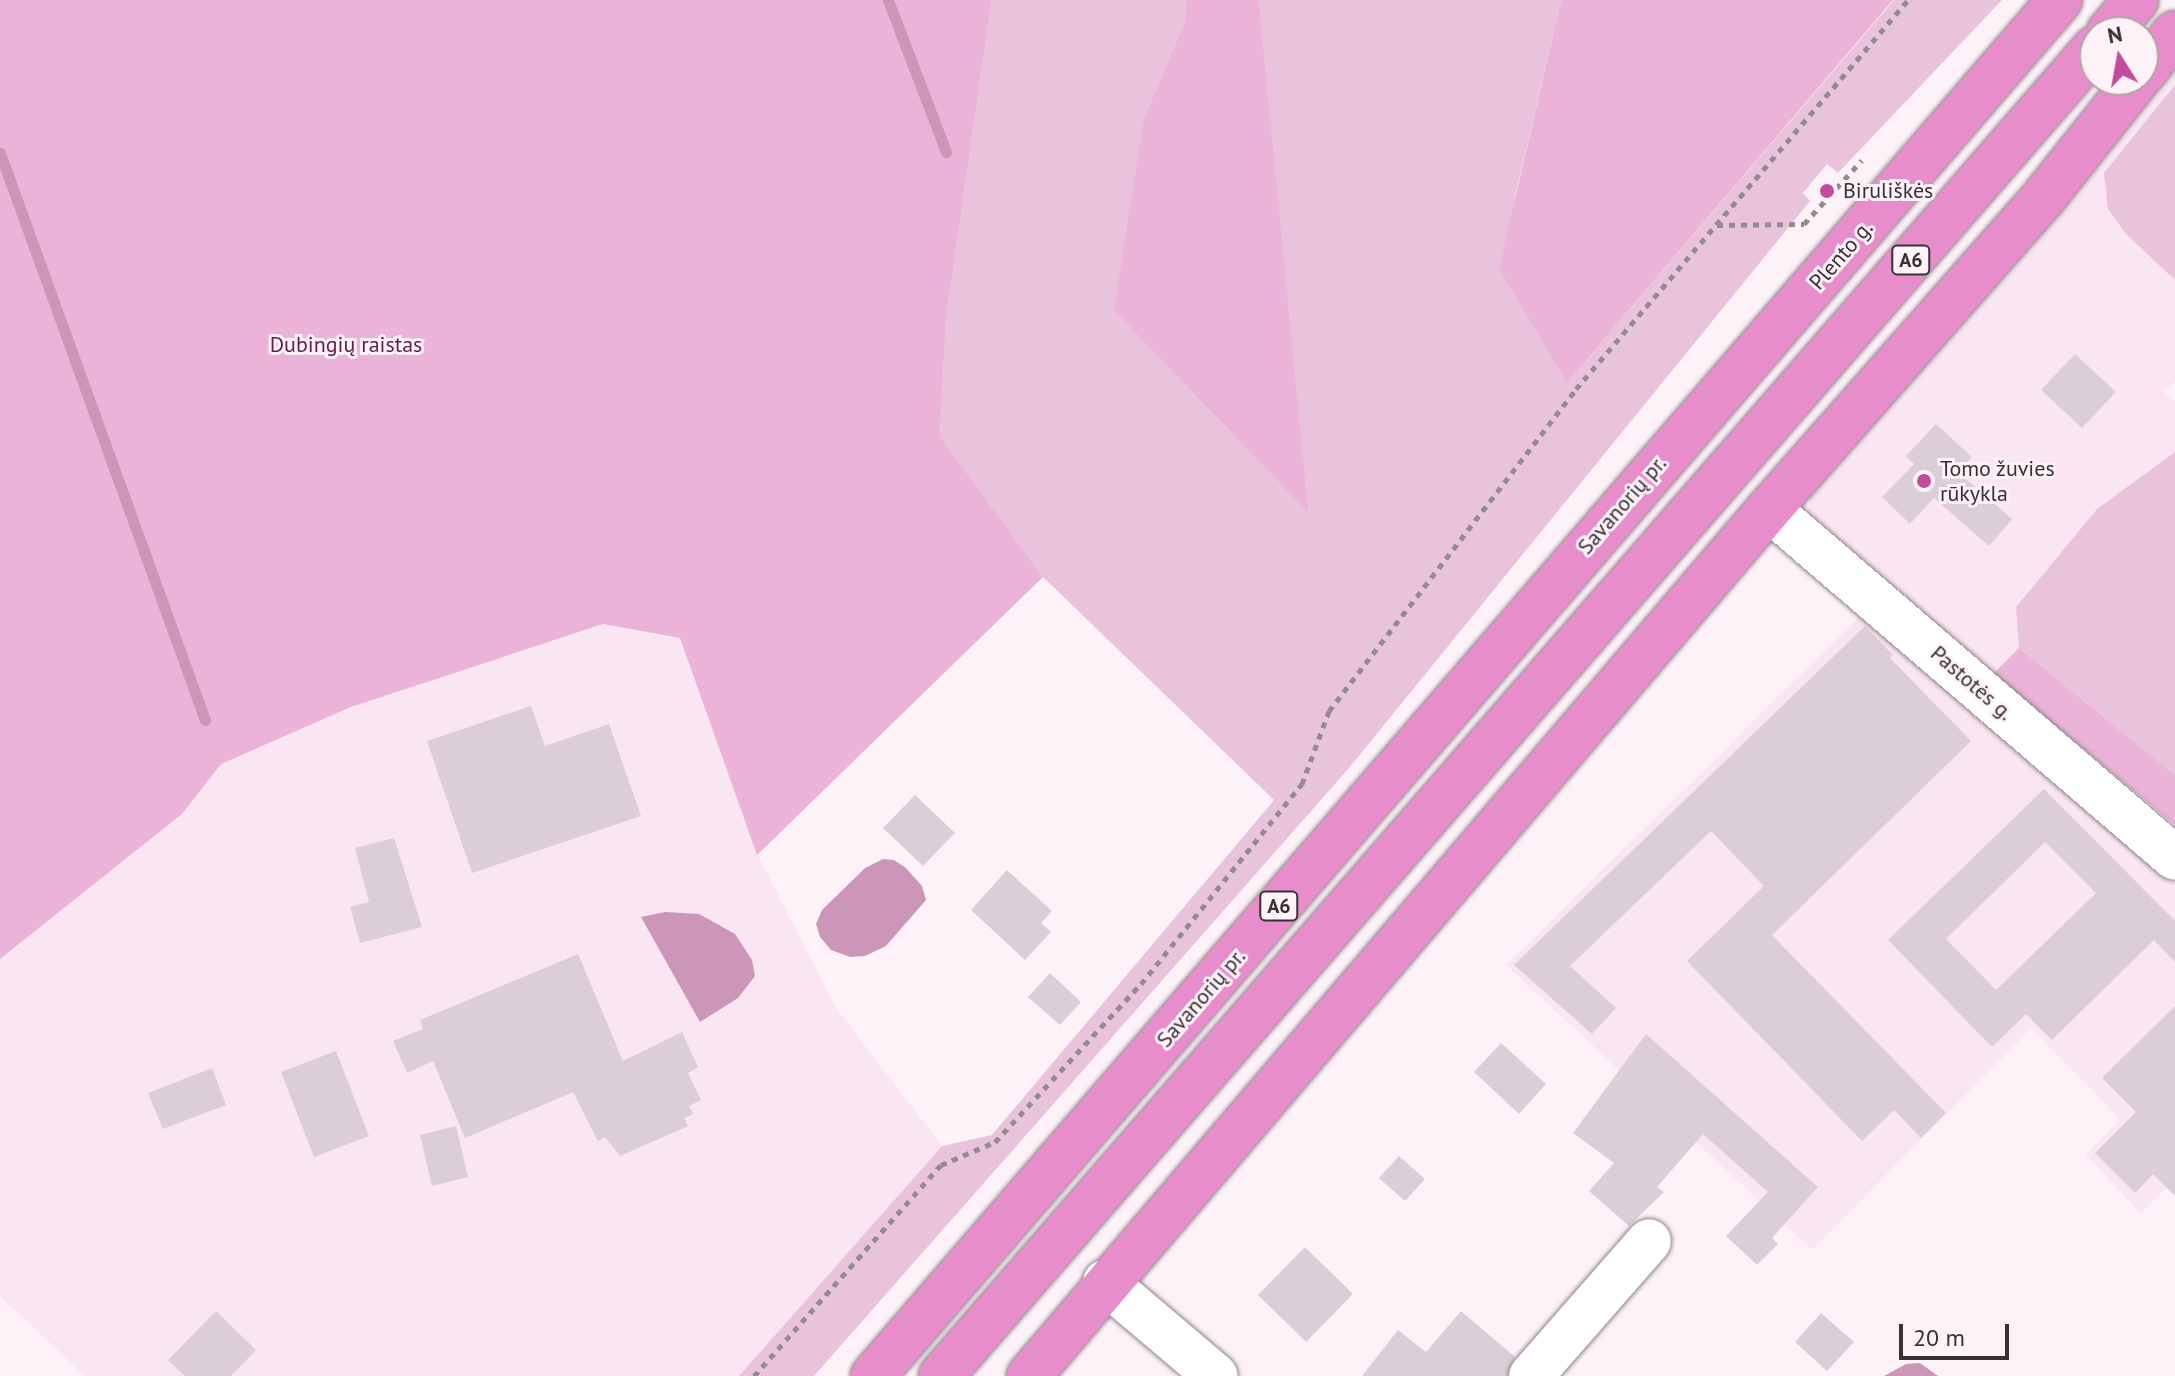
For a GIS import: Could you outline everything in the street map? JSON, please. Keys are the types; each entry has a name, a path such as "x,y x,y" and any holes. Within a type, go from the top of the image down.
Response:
{"highway":[{"name":"Plento g.","path":"1682,435 2060,0"},
{"path":"2122,16 2136,0"},
{"path":"2159,53 2175,33"},
{"name":"A6","path":"941,1376 2079,66"},
{"path":"1029,1376 1105,1282 1769,509 2044,197 2124,96"},
{"name":"Savanorių pr.","path":"873,1376 1682,435"}],"street":[{"name":"Pastotės g.","path":"1769,509 2175,858"},
{"path":"1531,1376 1649,1241"},
{"path":"1105,1282 1216,1376"}],"path":[{"path":"754,1376 941,1165 995,1142 1141,984 1302,784 1329,711 1576,389 1908,0"},
{"path":"1716,225 1804,224 1862,160"}],"shaded area":[{"path":"992,0 1186,0 1185,21 1144,118 1307,511 1259,0 1561,0 1515,197 1567,383 1894,0 2002,0 1838,173 1827,164 1803,193 1810,201 1349,768 814,1376 739,1376 942,1146 992,1135 1274,800 1043,577 940,436 946,320"},
{"path":"2175,54 2175,382 2163,391 2175,402 2175,452 2097,509 2017,607 2019,648 1993,674 1819,536 1808,511 1815,476 2139,96 2159,96 2159,73"},
{"path":"2175,85 2175,280 2126,234 2108,209 2104,173"},
{"path":"2175,452 2175,775 2019,648 2016,607 2097,509"},
{"path":"1861,615 2175,883 2175,1180 2141,1213 2085,1155 2120,1119 2031,1028 1812,1250 1506,965"},
{"path":"603,624 680,638 757,854 836,1008 942,1146 739,1376 85,1376 0,1296 0,959 182,814 221,764 351,707"},
{"path":"883,859 894,860 906,868 922,886 926,900 886,946 865,956 850,957 831,950 820,937 816,924 822,910 865,868"},
{"path":"665,912 699,914 735,934 752,960 755,976 738,998 700,1022 641,917"},
{"path":"1920,1363 1938,1376 1884,1376 1906,1364"}],"green space":[{"name":"Dubingių raistas","path":"0,0 992,0 946,320 940,436 1043,577 757,855 680,638 603,624 351,707 221,764 182,814 0,959"},
{"path":"1186,0 1259,0 1308,512 1114,310 1144,118 1185,21"},
{"path":"1561,0 1893,0 1567,383 1499,268"},
{"path":"2019,648 2175,775 2175,825 1993,674"}],"building":[{"path":"2075,354 2116,392 2082,428 2041,390"},
{"name":"Tomo žuvies rūkykla","path":"1936,424 1972,457 1958,472 2012,519 1989,546 1934,498 1910,524 1882,497 1914,464 1906,456"},
{"path":"1865,626 1893,655 1890,658 1971,741 1772,935 1946,1113 1921,1138 1894,1110 1862,1141 1687,961 1764,886 1711,831 1570,966 1616,1008 1592,1034 1514,965"},
{"path":"531,706 545,746 609,724 641,816 472,873 427,741"},
{"path":"2044,789 2175,921 2175,962 2154,940 2052,1040 2026,1014 1992,1047 1888,940","holes":["2045,842 2096,893 1996,990 1946,939"]},
{"path":"915,795 955,833 923,866 883,828"},
{"path":"394,838 422,927 360,943 350,907 369,902 355,848"},
{"path":"1007,870 1052,911 1041,923 1051,932 1025,960 971,910"},
{"path":"578,954 623,1061 682,1032 698,1067 688,1073 701,1100 689,1106 693,1114 684,1118 688,1126 620,1156 605,1137 598,1141 573,1092 465,1138 433,1061 407,1073 393,1041 423,1029 420,1020"},
{"path":"1050,973 1081,1002 1060,1025 1028,997"},
{"path":"2175,1006 2175,1196 2153,1174 2135,1193 2095,1153 2136,1112 2102,1078"},
{"path":"1646,1034 1818,1187 1772,1238 1778,1244 1757,1265 1726,1236 1768,1192 1703,1134 1657,1187 1664,1192 1629,1226 1589,1191 1614,1163 1573,1133"},
{"path":"1501,1043 1546,1084 1519,1114 1474,1072"},
{"path":"336,1051 369,1136 314,1157 281,1072"},
{"path":"212,1068 226,1105 163,1129 148,1093"},
{"path":"456,1126 468,1177 432,1186 420,1135"},
{"path":"1399,1156 1425,1179 1405,1201 1379,1178"},
{"path":"1305,1247 1353,1294 1306,1342 1258,1295"},
{"path":"216,1311 256,1350 231,1376 185,1376 168,1360"},
{"path":"1461,1311 1515,1357 1507,1376 1362,1376 1398,1330 1426,1352"},
{"path":"1821,1313 1854,1342 1827,1371 1795,1342"}],"waterway":[{"path":"888,0 946,152"},
{"path":"0,153 205,720"}],"place":[{"name":"Biruliškės","path":"1827,191"},
{"name":"Tomo žuvies rūkykla","path":"1924,481"}]}
